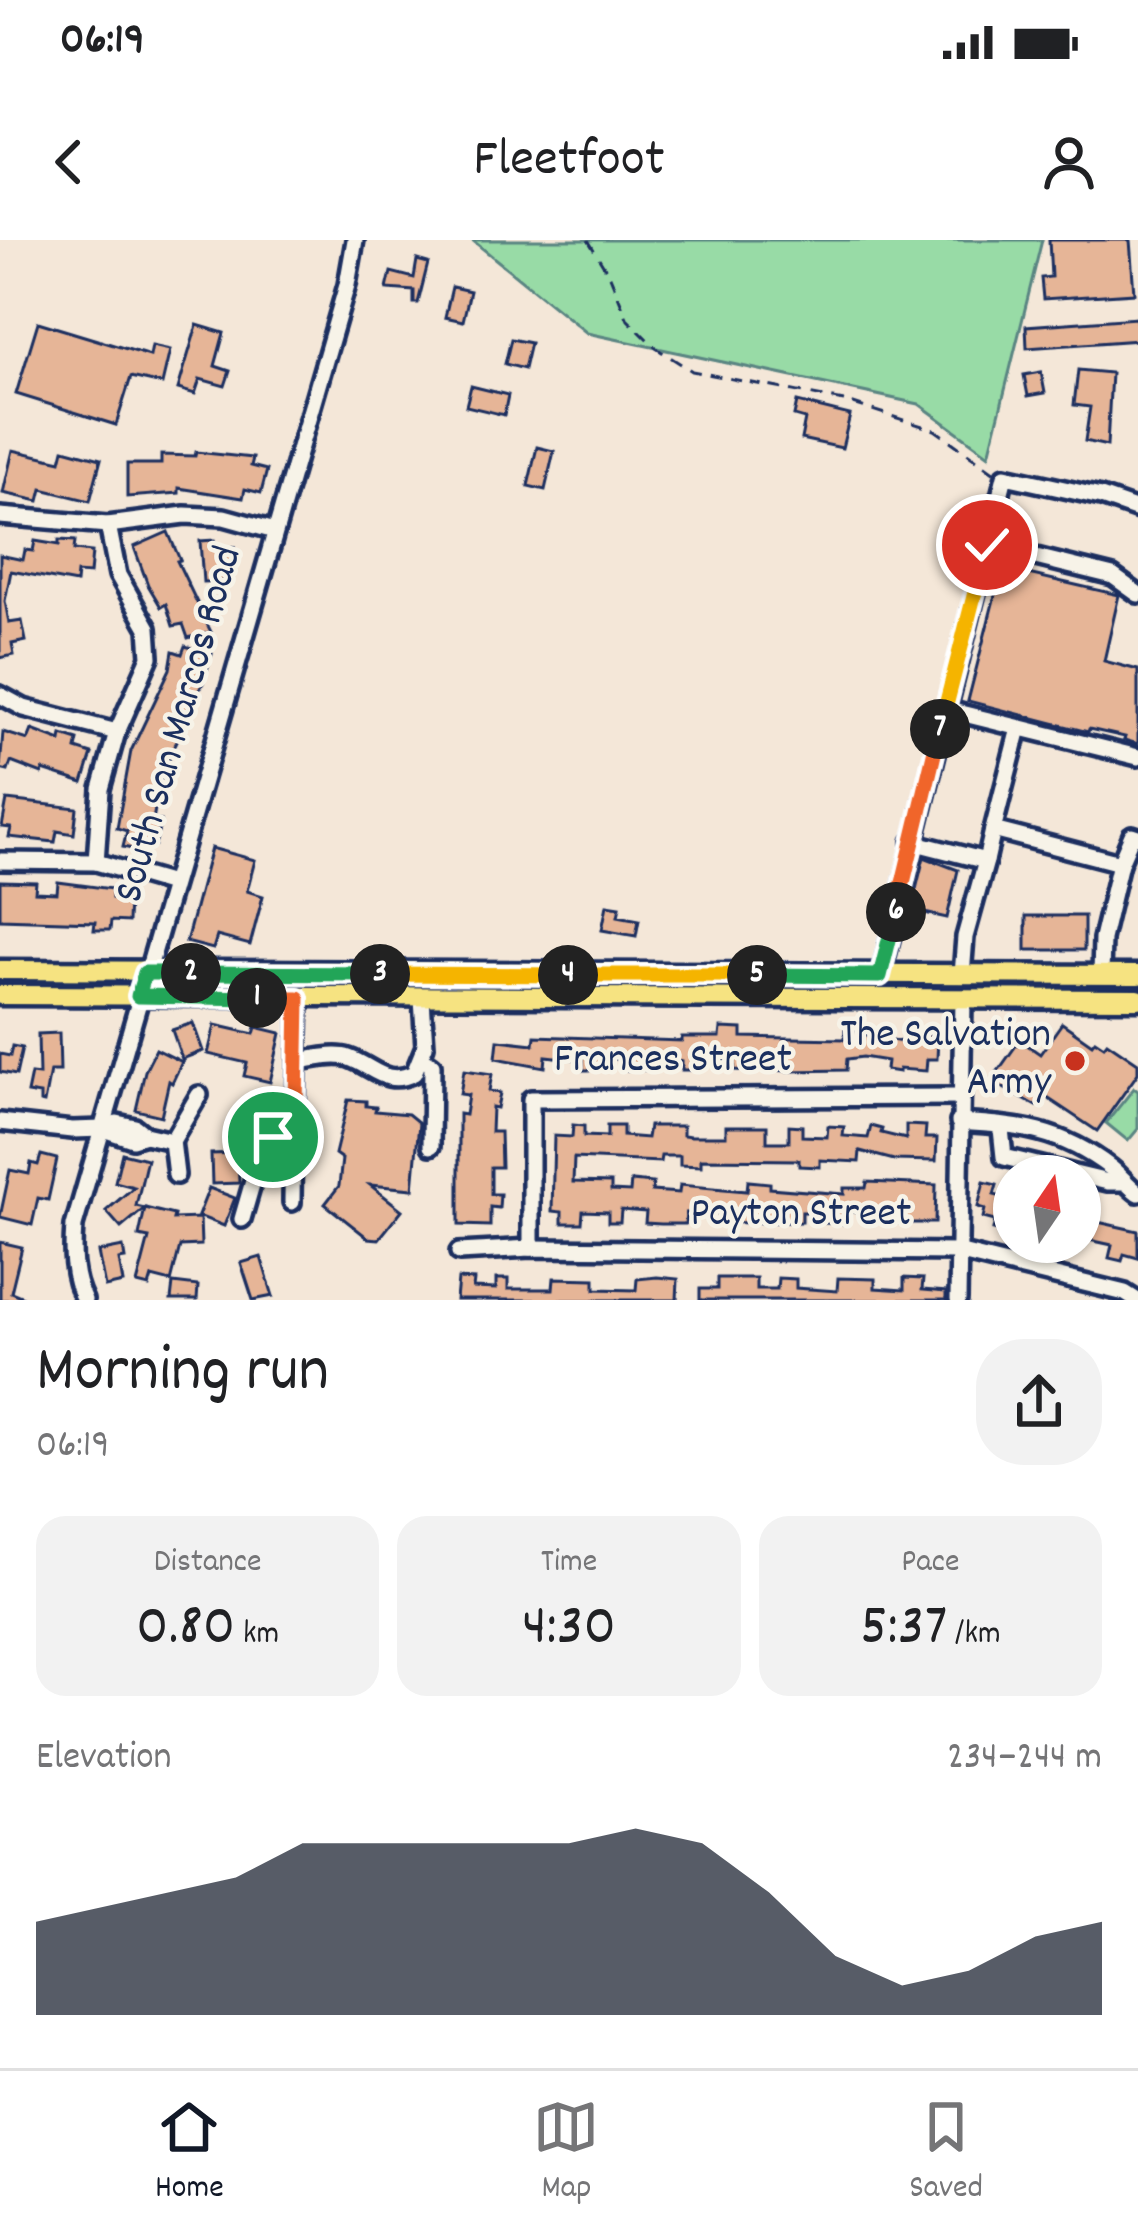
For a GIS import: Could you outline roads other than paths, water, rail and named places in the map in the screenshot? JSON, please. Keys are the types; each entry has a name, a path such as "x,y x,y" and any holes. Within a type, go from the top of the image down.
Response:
{"main road":[{"path":"0,970 1138,975"},
{"path":"0,995 1138,999"}],"street":[{"name":"South San Marcos Road","path":"84,1300 72,1254 74,1226 347,285 355,240"},
{"path":"880,976 1005,476 1138,510"},
{"path":"0,516 108,525 185,515 224,517 275,531"},
{"path":"96,862 101,789 117,732 150,657 148,628 118,575 108,525"},
{"path":"987,545 1113,576 1138,593"},
{"path":"0,694 24,708 117,732"},
{"path":"944,709 1138,757"},
{"path":"962,975 965,937 1019,728"},
{"path":"993,830 1120,863"},
{"path":"1101,975 1102,939 1120,863 1132,835 1138,837"},
{"path":"912,842 986,861"},
{"path":"0,861 96,862 172,884"},
{"path":"292,1202 298,998"},
{"path":"299,1061 350,1058 386,1078 401,1079 414,1073 423,1059 422,999"},
{"path":"958,1300 963,1000"},
{"path":"423,1059 432,1065 430,1146"},
{"path":"176,1175 172,1141 199,1095"},
{"name":"Frances Street","path":"530,1248 531,1099 960,1097"},
{"path":"242,1219 262,1150 292,1116"},
{"path":"0,1122 36,1129 103,1129 131,1139 145,1136 172,1141"},
{"path":"959,1122 1028,1126 1072,1142 1138,1193"},
{"path":"996,1125 1001,1129 1004,1157 1123,1182"},
{"name":"Payton Street","path":"459,1252 530,1248 957,1252 1125,1293 1136,1300"}],"place":[{"name":"The Salvation Army","path":"1075,1061"}]}
